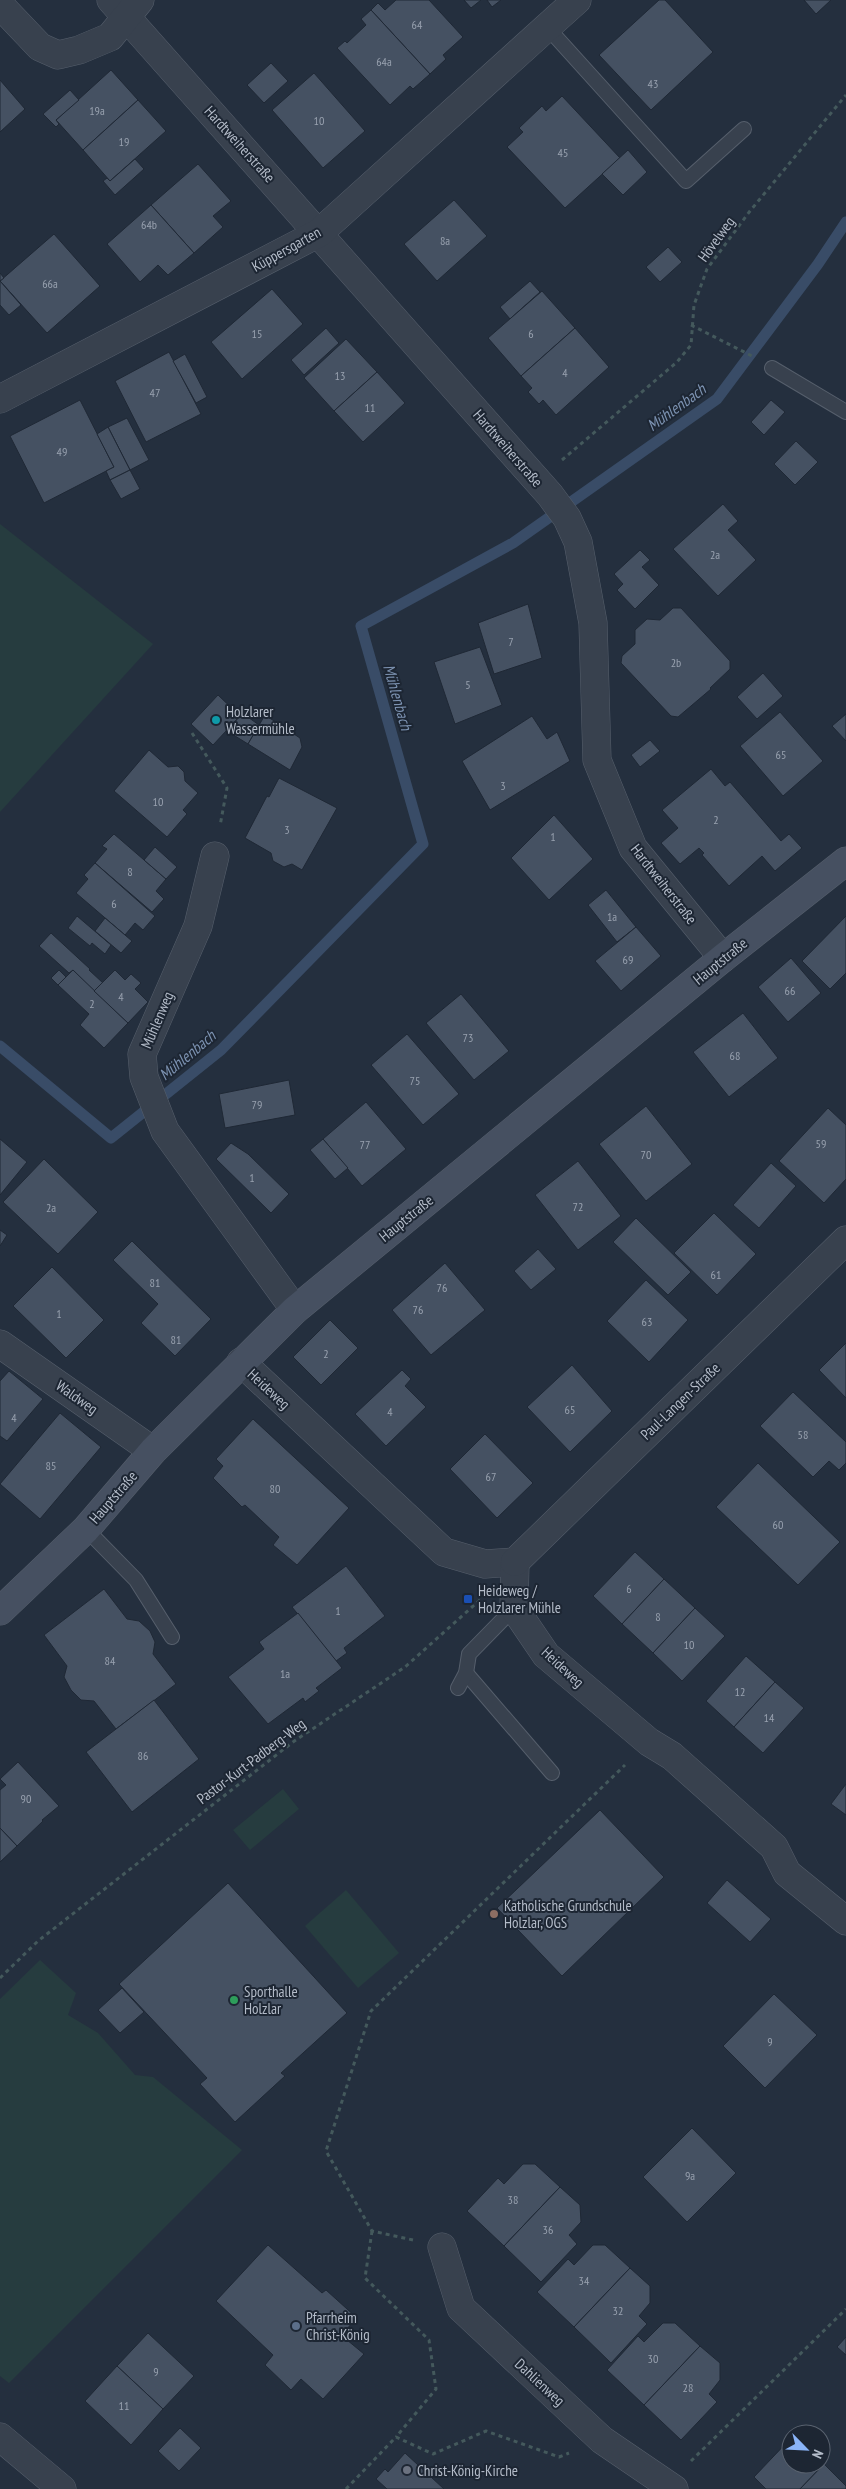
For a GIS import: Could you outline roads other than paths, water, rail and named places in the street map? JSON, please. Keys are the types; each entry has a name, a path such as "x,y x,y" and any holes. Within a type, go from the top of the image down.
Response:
{"main road":[{"name":"Hauptstraße","path":"0,1611 86,1529 153,1451 295,1310 722,958 846,861"}],"street":[{"name":"Küppersgarten","path":"0,398 319,233 576,0"},
{"name":"Hardtweiherstraße","path":"0,5 40,47 58,55 79,50 110,37 126,6 319,233 544,488 567,518 578,542 593,624 596,760 633,848 722,958"},
{"name":"Mühlenweg","path":"215,856 198,926 142,1054 144,1077 165,1132 295,1310"},
{"name":"Paul-Langen-Straße","path":"515,1562 846,1240"},
{"name":"Waldweg","path":"0,1344 153,1451"},
{"name":"Heideweg","path":"241,1362 444,1552 485,1564 515,1562"},
{"path":"514,1608 515,1562"},
{"name":"Heideweg","path":"514,1608 546,1655 649,1742 672,1756 774,1847 787,1872 846,1922"},
{"name":"Dahlienweg","path":"442,2247 461,2308 602,2440 671,2487"},
{"path":"0,2437 62,2489"}],"lane":[{"path":"546,27 686,181 744,129"},
{"path":"772,368 846,412"},
{"path":"86,1529 136,1580 172,1637"},
{"path":"458,1688 466,1673 468,1654 514,1608"},
{"path":"466,1673 552,1773"}],"waterway":[{"name":"Mühlenbach","path":"0,1046 111,1138 221,1050 423,844 361,626 513,543 717,399 818,264 846,222"}],"place":[{"name":"Holzlarer Wassermühle","path":"216,720"},
{"name":"Heideweg / Holzlarer Mühle","path":"468,1599"},
{"name":"Katholische Grundschule Holzlar, OGS","path":"494,1914"},
{"name":"Sporthalle Holzlar","path":"234,2000"},
{"name":"Pfarrheim Christ-König","path":"296,2326"},
{"name":"Christ-König-Kirche","path":"407,2470"}]}
